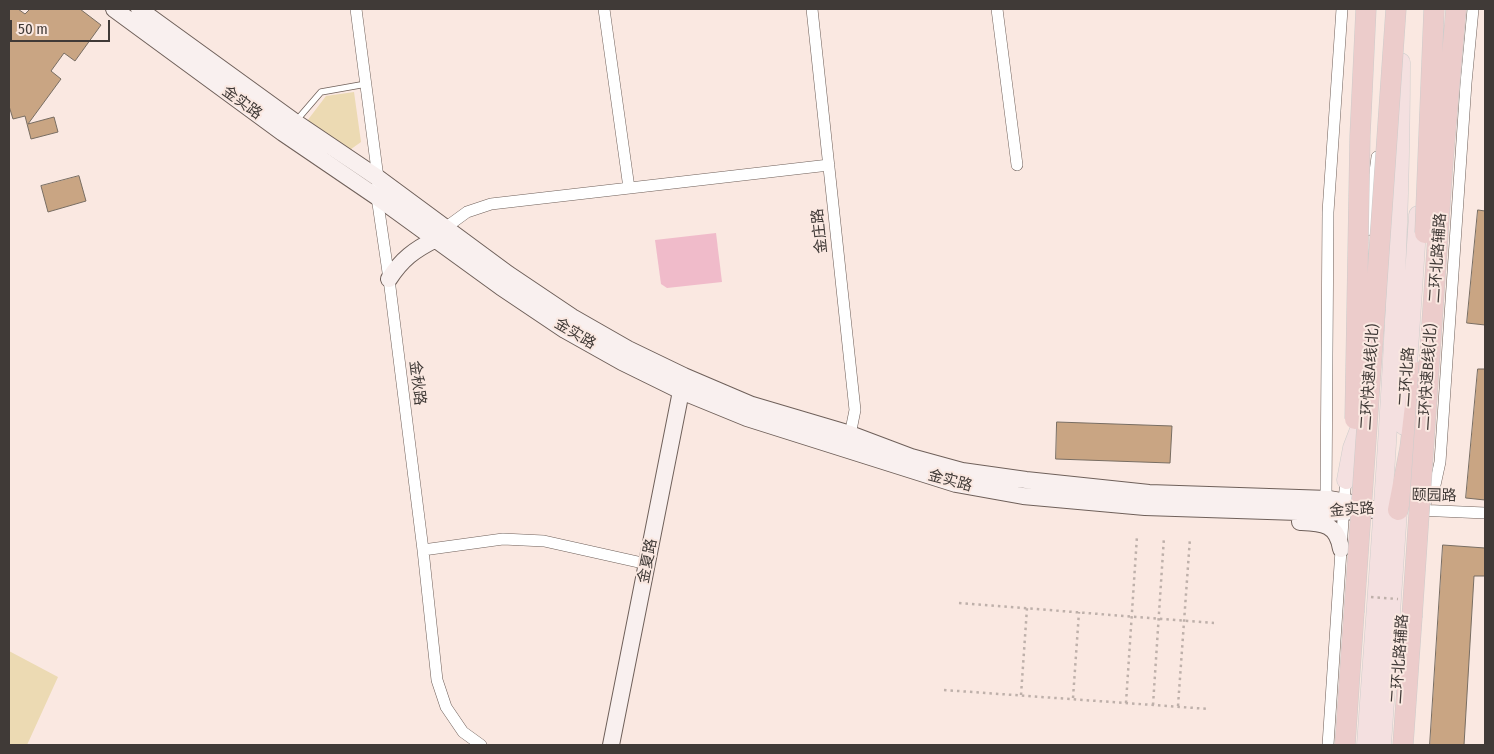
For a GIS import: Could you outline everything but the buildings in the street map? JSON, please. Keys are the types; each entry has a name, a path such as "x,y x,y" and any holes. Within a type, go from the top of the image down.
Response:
{"highway":[{"path":"1358,604 1356,297 1360,136 1366,9"},
{"name":"二环快速A线(北)","path":"1346,745 1358,604 1396,9"},
{"path":"1418,532 1433,9"},
{"path":"1390,509 1407,467 1418,388 1409,330 1451,9"},
{"name":"二环快速B线(北)","path":"1403,745 1445,135 1456,9"}],"main road":[{"name":"二环北路","path":"1401,9 1400,200 1409,330"},
{"name":"二环北路","path":"1366,745 1378,683 1390,509 1409,330 1433,9"},
{"path":"1346,480 1352,448 1386,364 1409,330"},
{"path":"1418,388 1430,438 1426,504"},
{"path":"1346,745 1361,712 1378,683"},
{"path":"1378,683 1389,711 1397,745"},
{"name":"二环北路","path":"1378,683 1382,745"}],"street":[{"name":"金实路","path":"114,9 283,133 377,197 508,274 572,317 682,383 752,405 956,484 1023,496 1145,507 1329,512 1344,506"},
{"name":"金实路","path":"139,9 295,122 378,178 440,234"},
{"name":"金秋路","path":"356,9 378,178 377,197 423,550 437,680 446,707 463,732 482,745"},
{"path":"604,9 629,188"},
{"name":"金庄路","path":"812,9 854,410 848,441"},
{"path":"997,9 1017,165"},
{"path":"1326,499 1328,212 1342,9"},
{"path":"1328,745 1360,283 1396,9"},
{"name":"二环北路辅路","path":"1409,745 1426,504 1435,485 1440,462 1465,91 1473,9"},
{"path":"389,279 398,264 467,212 491,204 829,165"},
{"name":"金夏路","path":"611,745 682,383"},
{"name":"金实路","path":"848,441 962,471 1026,480 1149,493 1326,499 1344,506 1390,509"},
{"name":"颐园路","path":"1390,509 1426,504 1485,513"},
{"path":"1194,508 1229,519 1320,523 1336,533 1341,549"},
{"path":"423,550 503,539 544,540 647,564"}],"lane":[{"path":"295,122 321,92 366,84"}],"path":[{"path":"1126,703 1137,536"},
{"path":"1152,705 1164,537"},
{"path":"1178,706 1190,538"},
{"path":"1358,604 1401,599"},
{"path":"958,603 1214,623"},
{"path":"1021,695 1027,608"},
{"path":"1073,698 1079,612"},
{"path":"944,690 1208,709"}],"shaded area":[{"path":"354,92 361,142 347,152 307,121 326,96"},
{"path":"716,233 722,282 667,288 661,284 655,240"},
{"path":"9,651 58,677 27,745 9,745"}]}
